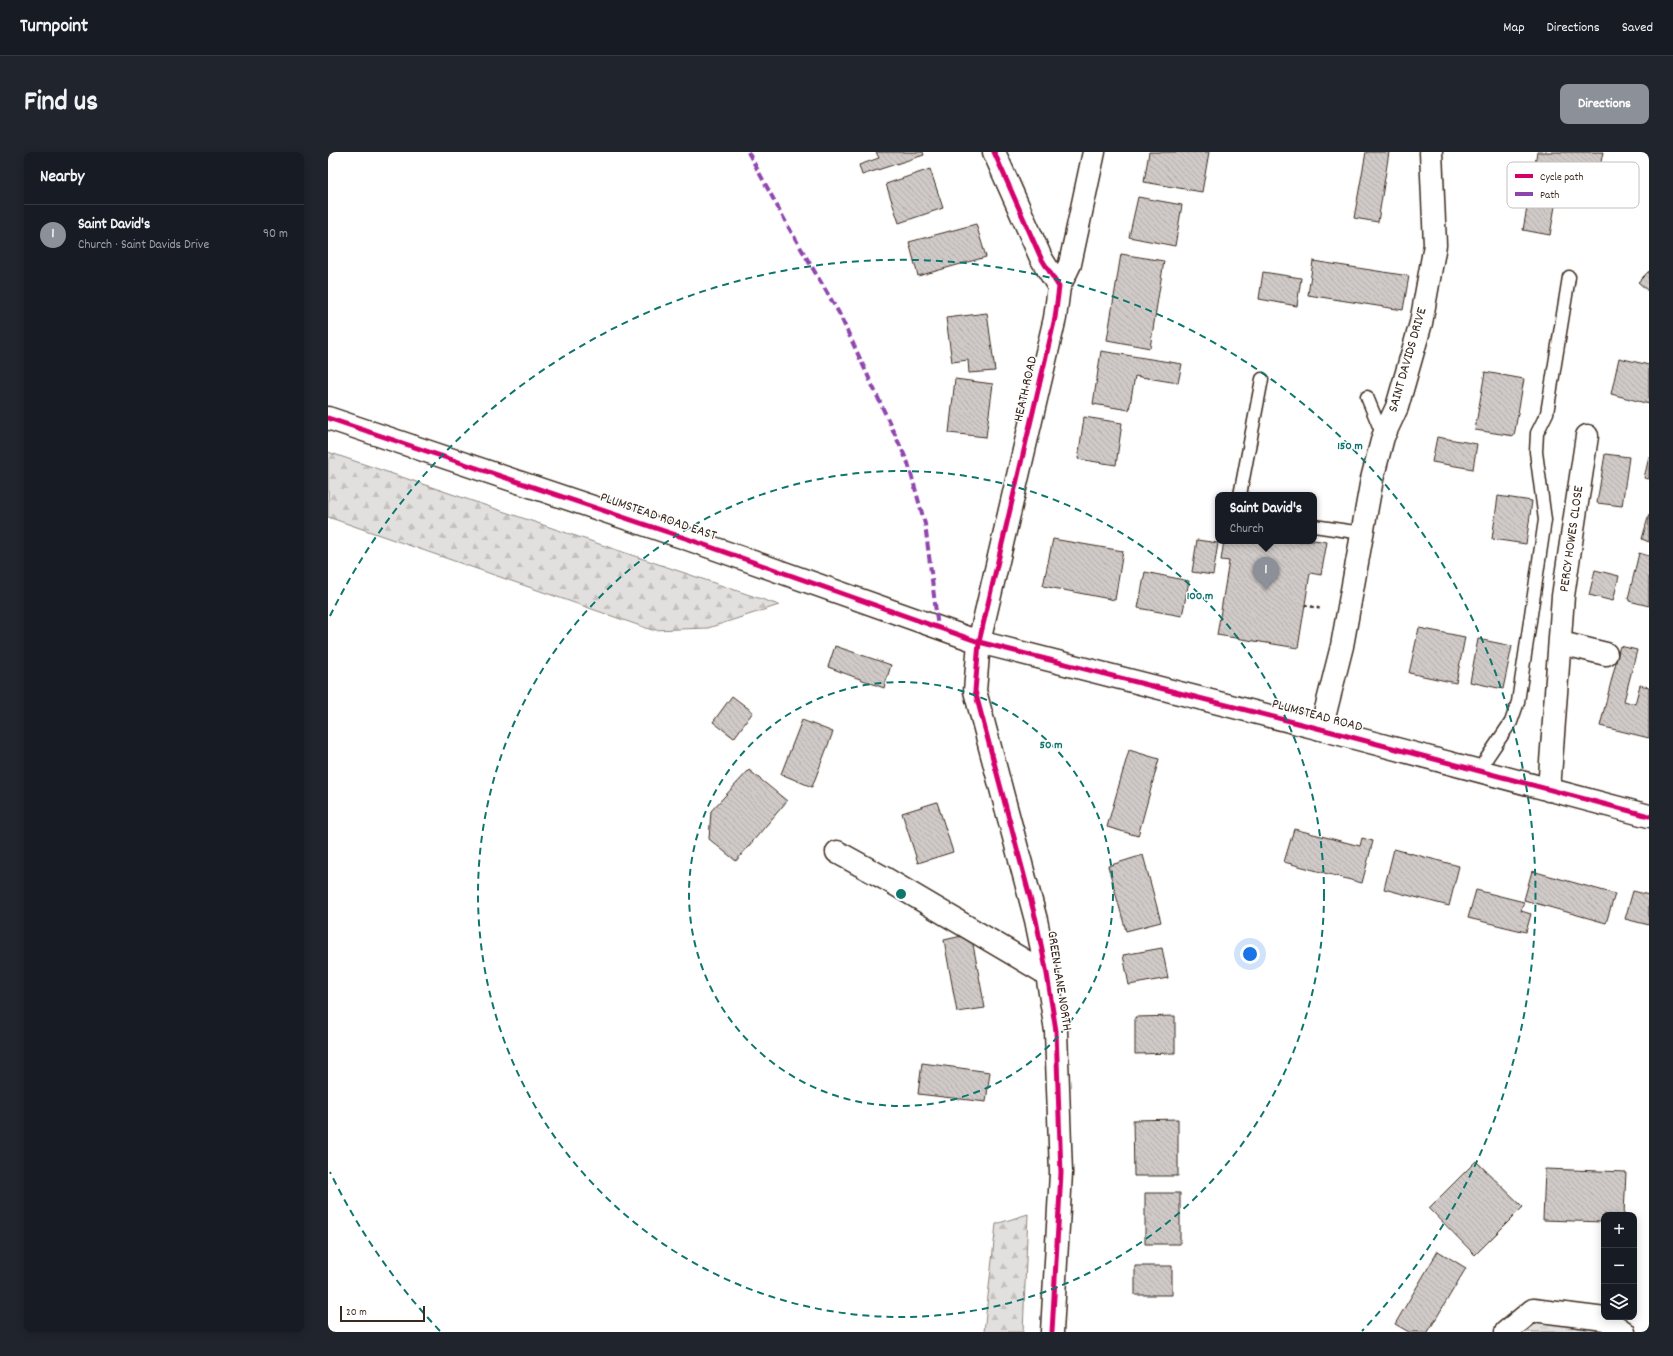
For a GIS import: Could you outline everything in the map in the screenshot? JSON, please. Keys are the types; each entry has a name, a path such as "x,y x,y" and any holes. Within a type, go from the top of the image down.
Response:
{"street":[{"path":"994,152 1041,258 1059,287"},
{"name":"HEATH ROAD","path":"979,642 1055,318 1059,287 1070,264 1094,152"},
{"name":"SAINT DAVIDS DRIVE","path":"1321,729 1342,646 1372,478 1383,437 1397,407 1421,323 1434,245 1431,152"},
{"name":"PLUMSTEAD ROAD EAST","path":"328,418 684,538 979,642"},
{"name":"PERCY HOWES CLOSE","path":"1549,790 1561,643 1563,596 1587,436"},
{"name":"PLUMSTEAD ROAD","path":"979,642 1321,729 1649,816"},
{"name":"GREEN LANE NORTH","path":"979,642 975,691 1036,920 1047,974 1056,1031 1061,1174 1052,1332"},
{"path":"1561,643 1606,654"},
{"path":"837,852 886,879 1047,974"},
{"path":"1506,1332 1533,1310 1605,1319 1624,1332"}],"lane":[{"path":"1478,771 1511,722 1518,702 1545,520 1536,452 1537,433 1547,413 1569,278"},
{"path":"1241,492 1262,380"},
{"path":"1367,397 1383,437"},
{"path":"1317,526 1362,533"}],"path":[{"path":"1305,605 1325,609"}],"green space":[{"path":"328,452 779,605 708,628 652,630 328,517"},
{"path":"1028,1214 1023,1332 984,1332 996,1224"},
{"path":"1533,1310 1624,1332 1506,1332"}],"building":[{"path":"876,152 923,152 924,155 862,175 859,165 879,158"},
{"path":"1149,152 1209,152 1202,192 1144,182"},
{"path":"1366,152 1389,152 1378,222 1354,218"},
{"path":"1537,152 1603,152 1601,162 1535,162"},
{"path":"930,169 943,208 899,223 886,184"},
{"path":"1138,197 1182,205 1175,246 1129,237"},
{"path":"1527,208 1555,208 1550,235 1523,230"},
{"path":"976,224 986,257 918,276 909,242"},
{"path":"1121,254 1164,261 1150,348 1107,340"},
{"path":"1313,261 1409,276 1403,310 1308,295"},
{"path":"1649,271 1649,292 1638,282"},
{"path":"1263,272 1301,278 1297,306 1259,299"},
{"path":"987,313 995,371 969,373 968,360 952,362 946,318"},
{"path":"1101,351 1182,364 1178,383 1135,376 1129,410 1093,404"},
{"path":"1619,358 1649,365 1649,404 1611,394"},
{"path":"1485,372 1524,379 1514,436 1475,430"},
{"path":"955,379 993,384 986,437 949,433"},
{"path":"1084,417 1122,423 1116,465 1078,459"},
{"path":"1437,437 1477,444 1473,469 1432,462"},
{"path":"1605,454 1629,457 1622,506 1597,503"},
{"path":"1649,457 1649,479 1644,478"},
{"path":"1498,496 1532,501 1526,544 1492,539"},
{"path":"1649,514 1649,542 1642,539"},
{"path":"1053,539 1123,551 1115,600 1043,586"},
{"path":"1197,540 1218,544 1213,575 1192,572"},
{"path":"1317,540 1327,542 1321,575 1310,573 1298,648 1217,635 1229,561 1221,560 1224,544 1317,544"},
{"path":"1639,553 1649,556 1649,606 1629,601 1628,599"},
{"path":"1595,570 1619,576 1613,601 1589,595"},
{"path":"1145,572 1189,581 1182,616 1138,608"},
{"path":"1419,628 1465,637 1456,683 1409,673"},
{"path":"1478,639 1512,646 1503,689 1470,682"},
{"path":"835,646 891,665 884,688 828,667"},
{"path":"1620,646 1637,650 1624,701 1635,704 1640,685 1649,687 1649,738 1600,726"},
{"path":"732,696 753,712 734,738 713,722"},
{"path":"802,720 833,732 812,787 781,774"},
{"path":"1129,750 1159,759 1138,836 1107,827"},
{"path":"749,770 787,801 736,861 709,839 711,811"},
{"path":"937,802 953,852 918,863 902,813"},
{"path":"1294,829 1360,846 1362,838 1373,841 1362,883 1284,862"},
{"path":"1394,849 1459,866 1449,906 1384,889"},
{"path":"1143,855 1161,922 1126,931 1108,866"},
{"path":"1532,871 1615,894 1606,923 1524,900"},
{"path":"1476,890 1524,902 1521,911 1531,914 1526,932 1468,918"},
{"path":"1633,891 1649,895 1649,925 1625,919"},
{"path":"971,934 985,1008 957,1012 944,940"},
{"path":"1162,948 1168,978 1129,985 1123,955"},
{"path":"1175,1016 1175,1053 1135,1054 1135,1017"},
{"path":"922,1063 990,1072 986,1102 918,1094"},
{"path":"1178,1119 1178,1176 1134,1176 1133,1120"},
{"path":"1476,1161 1523,1207 1475,1255 1429,1208"},
{"path":"1545,1169 1626,1172 1624,1212 1601,1212 1601,1222 1543,1220"},
{"path":"1145,1193 1180,1193 1180,1244 1145,1244"},
{"path":"1438,1251 1466,1268 1428,1332 1409,1332 1395,1324"},
{"path":"1135,1266 1172,1266 1172,1295 1135,1295"}],"marked path":[{"path":"748,152 789,228 839,313 908,463 925,524 938,628"}],"cycle path":[{"path":"994,152 1041,258 1059,287 1055,318 979,642 975,691 1036,920 1047,974 1056,1031 1061,1173 1052,1332"},
{"path":"328,418 685,538 979,642 1321,729 1649,816"}],"place":[{"name":"Saint David's","path":"1266,590"}]}
